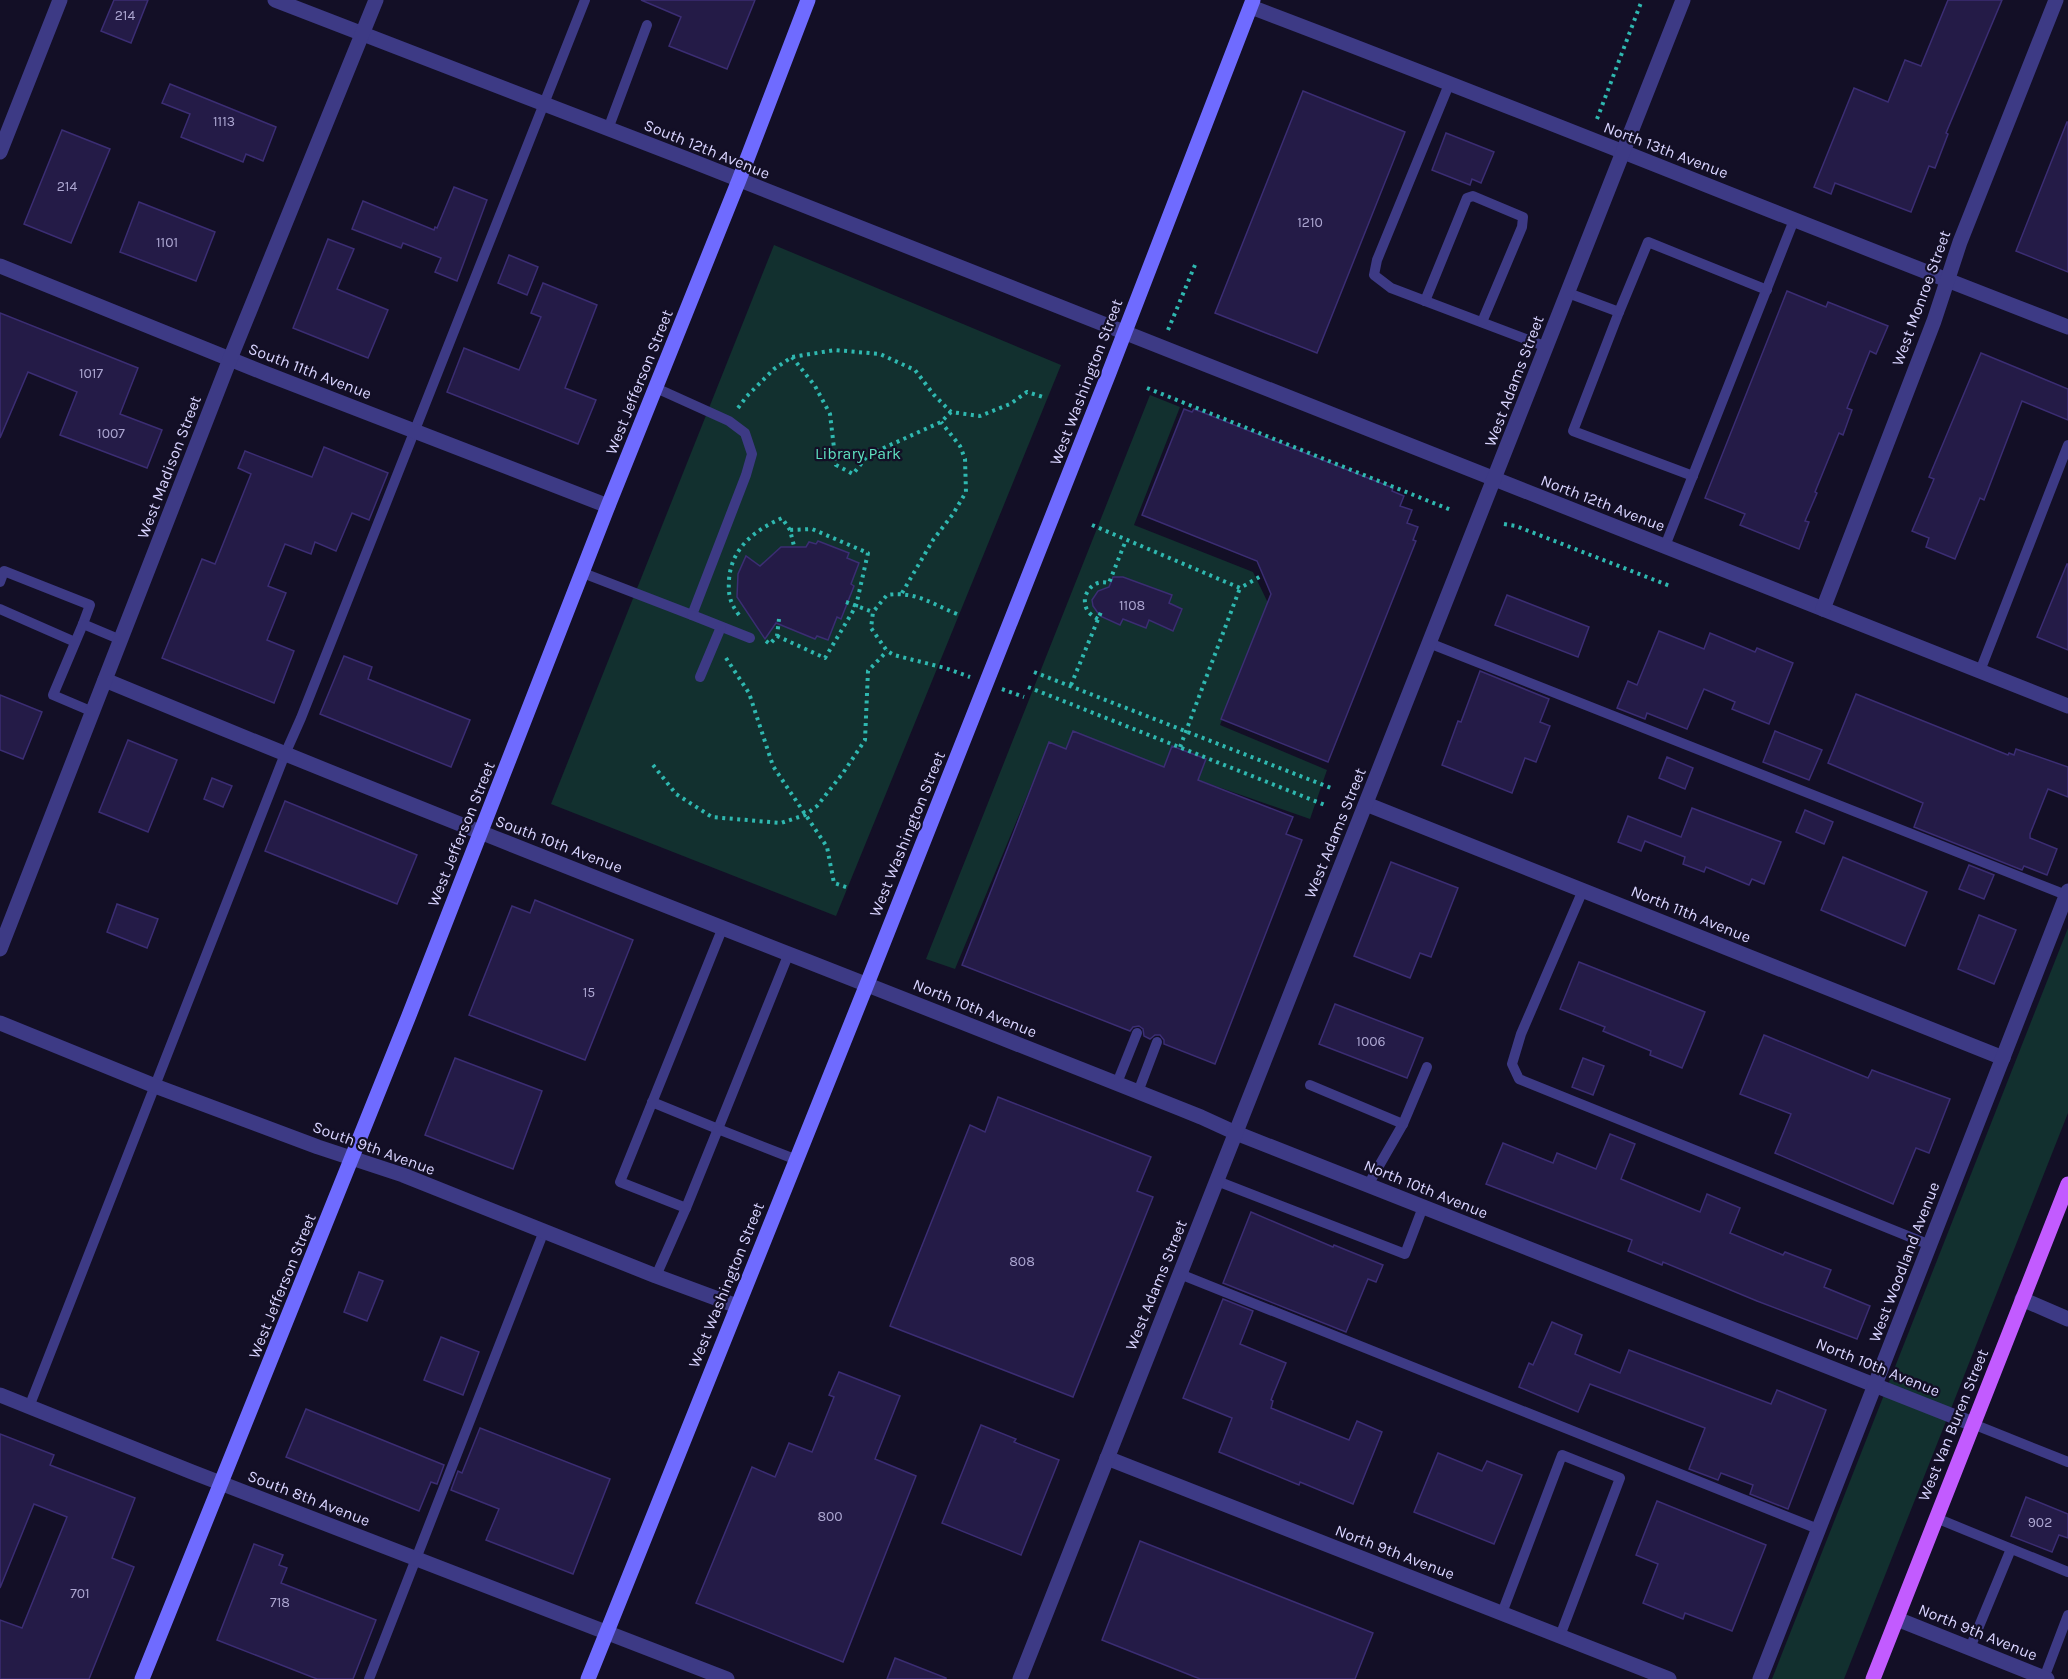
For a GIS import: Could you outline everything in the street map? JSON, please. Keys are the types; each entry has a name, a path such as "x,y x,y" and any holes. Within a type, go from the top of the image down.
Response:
{"main road":[{"name":"West Jefferson Street","path":"142,1679 480,833 808,0"},
{"name":"West Washington Street","path":"588,1679 797,1160 1125,333 1252,3"},
{"name":"West Van Buren Street","path":"1873,1679 2068,1184"}],"street":[{"path":"0,152 60,0"},
{"name":"South 12th Avenue","path":"275,0 1125,333"},
{"name":"West Madison Street","path":"0,949 230,359 376,0"},
{"name":"West Adams Street","path":"1020,1679 1683,0"},
{"name":"West Monroe Street","path":"1823,609 1935,321 1960,242 2056,0"},
{"name":"North 13th Avenue","path":"1252,3 2068,327"},
{"name":"South 11th Avenue","path":"0,266 230,359 608,506"},
{"name":"North 12th Avenue","path":"1125,333 2068,706"},
{"name":"South 10th Avenue","path":"105,680 480,833 867,984"},
{"name":"North 11th Avenue","path":"1366,804 2003,1058"},
{"name":"West Woodland Avenue","path":"1760,1679 2067,893"},
{"name":"North 10th Avenue","path":"867,984 1117,1083 1236,1133 1972,1424"},
{"name":"South 9th Avenue","path":"0,1023 155,1086 403,1175 737,1306"},
{"path":"2022,1299 2068,1319"},
{"name":"South 8th Avenue","path":"0,1395 727,1679"},
{"name":"North 9th Avenue","path":"1107,1458 1669,1679"},
{"name":"North 9th Avenue","path":"1897,1619 2045,1678"}],"lane":[{"path":"29,1407 413,430 585,0"},
{"path":"608,129 647,25"},
{"path":"1450,82 1377,260 1374,275 1391,288 1547,347"},
{"path":"1425,301 1467,198 1473,196 1523,217 1522,227 1482,322"},
{"path":"1665,546 1794,220"},
{"path":"1693,476 1573,431 1619,312 1647,242 1767,290"},
{"path":"1568,293 1619,312"},
{"path":"656,388 729,421 745,433 750,442 752,454 746,476 692,615"},
{"path":"1980,671 2068,445"},
{"path":"0,582 4,571 90,604 53,695 93,712"},
{"path":"583,573 750,638"},
{"path":"0,609 75,642"},
{"path":"83,624 122,640"},
{"path":"700,677 721,627"},
{"path":"1429,644 2067,893"},
{"path":"1583,890 1521,1034 1512,1064 1519,1079 1930,1245"},
{"path":"686,1208 620,1182 723,927"},
{"path":"656,1276 686,1208 789,953"},
{"path":"1117,1083 1137,1033"},
{"path":"1138,1092 1158,1042"},
{"path":"1368,1185 1403,1124 1427,1067"},
{"path":"1310,1085 1403,1124"},
{"path":"652,1102 797,1160"},
{"path":"1217,1181 1405,1254 1423,1207"},
{"path":"369,1679 544,1231"},
{"path":"1180,1274 1818,1529"},
{"path":"1972,1424 2068,1462"},
{"path":"1502,1613 1562,1455 1610,1474 1620,1478 1560,1636"},
{"path":"1936,1518 2068,1572"},
{"path":"1970,1648 2010,1550"},
{"path":"2045,1678 2068,1615"}],"path":[{"path":"1597,119 1642,0"},
{"path":"1168,330 1195,265"},
{"path":"729,421 747,396 774,369 792,357 836,350 880,354 915,370 934,395 951,412 980,416 1010,404 1027,392 1043,397"},
{"path":"792,357 815,386 830,414 836,465 853,474 868,455 941,422 951,412"},
{"path":"1147,388 1451,510"},
{"path":"902,593 933,540 966,492 964,459 960,446 941,422"},
{"path":"742,619 732,605 728,594 730,568 740,545 763,527 782,518 790,530 794,546"},
{"path":"1504,524 1516,526 1670,586"},
{"path":"1092,525 1240,588"},
{"path":"777,636 825,658 856,606 868,553 812,529 790,530"},
{"path":"1098,619 1087,611 1085,597 1092,585 1098,582 1109,582 1126,540"},
{"path":"1181,749 1185,730 1240,588 1263,575"},
{"path":"957,615 923,598 902,593 887,595 873,612 871,628 887,651 945,668 1024,697"},
{"path":"846,602 873,612"},
{"path":"1071,685 1101,612"},
{"path":"763,639 770,644 777,636 779,619"},
{"path":"653,765 676,794 712,816 781,823 805,814 817,806 865,740 868,670 887,651"},
{"path":"723,652 749,693 772,766 827,847 834,884 849,888"},
{"path":"1034,672 1331,788"},
{"path":"1028,687 1325,805"}],"green space":[{"name":"Library Park","path":"774,245 1061,365 836,916 551,804"},
{"path":"1150,395 1180,407 1134,525 1253,572 1268,603 1220,725 1327,770 1310,819 1198,780 1206,759 1172,746 1164,767 1073,731 1066,749 1049,743 955,969 926,959"},
{"path":"2068,928 2068,1113 1844,1679 1772,1679"}],"building":[{"path":"114,0 148,0 131,43 101,31"},
{"path":"641,0 755,0 727,69 669,46 681,17"},
{"path":"1948,0 2002,0 1946,133 1948,134 1935,168 1929,166 1911,212 1835,183 1831,194 1814,187 1854,88 1888,102 1905,60 1921,66"},
{"path":"170,84 276,127 263,161 246,154 243,162 181,137 190,114 162,103"},
{"path":"1303,91 1405,132 1317,353 1215,313"},
{"path":"2068,122 2068,272 2016,251"},
{"path":"62,130 110,149 71,243 24,224"},
{"path":"1446,133 1494,152 1481,183 1472,179 1470,185 1432,170"},
{"path":"454,187 487,200 457,281 435,272 441,258 403,243 401,248 352,229 363,201 434,230 435,227 437,228"},
{"path":"139,202 215,232 196,281 120,252"},
{"path":"328,239 354,249 337,289 388,310 368,358 293,328"},
{"path":"509,255 538,267 527,295 498,283"},
{"path":"543,283 597,305 565,388 596,400 578,444 447,392 464,348 519,370 541,317 531,313"},
{"path":"1787,291 1826,307 1828,302 1888,326 1876,354 1870,351 1847,408 1852,410 1843,435 1839,433 1815,492 1817,493 1805,521 1809,522 1799,549 1740,525 1745,514 1705,498"},
{"path":"0,313 138,368 120,414 162,430 147,468 60,435 77,392 28,372 0,438"},
{"path":"1981,353 2068,389 2068,420 2022,401 1984,500 1980,498 1955,559 1926,547 1929,538 1912,531 1934,479 1929,477"},
{"path":"1184,409 1192,412 1194,409 1393,488 1392,491 1404,496 1400,506 1412,510 1407,523 1418,527 1413,540 1416,541 1328,762 1221,719 1271,594 1257,561 1142,515"},
{"path":"324,447 388,473 369,520 352,513 336,551 315,542 311,554 285,544 268,586 286,593 267,640 294,651 274,703 162,658 202,559 215,564 251,474 238,468 245,451 312,477"},
{"path":"818,541 849,553 847,558 859,563 851,584 854,586 841,619 837,617 828,640 817,636 815,639 776,623 765,639 737,597 738,574 746,556 760,566 781,547 806,547 809,542 816,544"},
{"path":"2068,564 2068,650 2037,637"},
{"path":"1113,577 1123,577 1172,595 1169,603 1182,609 1173,631 1149,620 1146,628 1123,619 1120,625 1100,616 1092,600 1098,591 1109,587"},
{"path":"1507,595 1589,627 1578,657 1495,625"},
{"path":"1659,631 1704,649 1710,633 1755,652 1757,648 1793,663 1769,724 1732,709 1735,702 1704,689 1687,729 1647,713 1645,719 1617,708 1628,681 1637,685"},
{"path":"344,656 372,667 368,679 470,720 451,767 320,714"},
{"path":"1480,671 1549,699 1540,722 1550,726 1536,762 1525,758 1512,793 1442,765"},
{"path":"1856,694 2008,755 2009,753 2014,755 2016,749 2068,767 2068,797 2048,789 2030,834 2030,838 2057,849 2047,875 2024,866 2022,870 1914,827 1923,803 1828,763"},
{"path":"0,695 42,712 23,759 0,750"},
{"path":"1073,731 1164,767 1172,746 1206,759 1198,780 1293,817 1286,834 1302,840 1215,1064 1164,1044 1160,1035 1155,1035 1150,1039 1144,1036 1143,1029 1139,1026 1133,1027 1130,1031 962,965 1049,742 1066,749"},
{"path":"1775,731 1822,750 1809,780 1763,762"},
{"path":"128,740 177,760 148,832 99,812"},
{"path":"1667,757 1693,768 1685,789 1659,778"},
{"path":"212,778 232,786 223,807 204,799"},
{"path":"285,801 417,855 397,904 265,851"},
{"path":"1692,808 1781,842 1764,884 1752,879 1749,885 1706,867 1704,872 1683,864 1685,857 1645,841 1641,851 1618,842 1628,816 1681,837"},
{"path":"1805,810 1833,822 1824,844 1796,832"},
{"path":"1843,857 1927,892 1905,946 1821,910"},
{"path":"1391,862 1458,888 1431,957 1420,953 1410,978 1354,956"},
{"path":"1969,865 1994,875 1984,899 1959,889"},
{"path":"535,900 633,940 585,1060 469,1015 512,906 530,913"},
{"path":"117,904 158,919 147,948 107,932"},
{"path":"1979,915 2016,930 1994,984 1958,969"},
{"path":"1579,962 1705,1012 1682,1068 1650,1055 1651,1051 1603,1031 1605,1027 1560,1009"},
{"path":"1335,1004 1423,1038 1407,1078 1319,1044"},
{"path":"1764,1035 1868,1078 1872,1070 1950,1099 1929,1153 1916,1148 1893,1204 1775,1153 1791,1114 1740,1094"},
{"path":"455,1058 542,1091 513,1169 425,1135"},
{"path":"1583,1058 1604,1066 1593,1095 1572,1087"},
{"path":"998,1097 1151,1157 1137,1191 1153,1197 1073,1397 890,1326 970,1125 985,1132"},
{"path":"1610,1134 1635,1144 1621,1179 1700,1212 1707,1194 1740,1208 1730,1233 1783,1255 1785,1252 1831,1270 1824,1287 1870,1306 1857,1339 1663,1262 1662,1265 1628,1251 1632,1240 1486,1184 1503,1143 1553,1163 1557,1153 1596,1169"},
{"path":"1251,1212 1333,1247 1334,1245 1383,1265 1376,1282 1368,1279 1346,1332 1223,1283"},
{"path":"359,1272 383,1281 367,1321 344,1312"},
{"path":"1223,1299 1253,1311 1240,1344 1286,1363 1271,1400 1273,1401 1271,1408 1349,1440 1357,1421 1382,1432 1353,1504 1300,1482 1299,1485 1219,1452 1232,1418 1183,1398"},
{"path":"1552,1322 1582,1335 1575,1354 1620,1373 1629,1350 1771,1404 1777,1390 1826,1410 1788,1509 1750,1494 1753,1485 1721,1473 1718,1480 1689,1469 1705,1428 1590,1384 1578,1412 1519,1387 1529,1363 1533,1365"},
{"path":"441,1337 479,1352 463,1395 424,1380"},
{"path":"839,1372 900,1396 875,1459 916,1476 843,1662 696,1603 752,1467 775,1477 789,1443 812,1452 834,1397 829,1395"},
{"path":"306,1409 444,1465 437,1484 431,1482 419,1511 286,1457"},
{"path":"981,1425 1016,1439 1014,1442 1059,1460 1021,1555 942,1523"},
{"path":"480,1428 610,1479 573,1574 486,1540 499,1509 451,1490 458,1471 462,1473"},
{"path":"0,1434 54,1455 50,1465 135,1498 112,1558 134,1567 89,1679 0,1679 0,1620 22,1628 67,1517 34,1504 0,1588"},
{"path":"1438,1453 1482,1471 1487,1461 1522,1475 1494,1544 1414,1512"},
{"path":"2026,1497 2068,1514 2068,1538 2059,1535 2052,1552 2011,1536"},
{"path":"1657,1501 1766,1545 1732,1631 1685,1613 1683,1619 1643,1603 1658,1564 1636,1555"},
{"path":"1140,1541 1373,1633 1355,1679 1200,1679 1102,1640"},
{"path":"254,1544 283,1555 279,1565 287,1568 281,1583 376,1620 353,1679 317,1679 217,1640"},
{"path":"895,1658 946,1678 946,1679 887,1679"}]}
